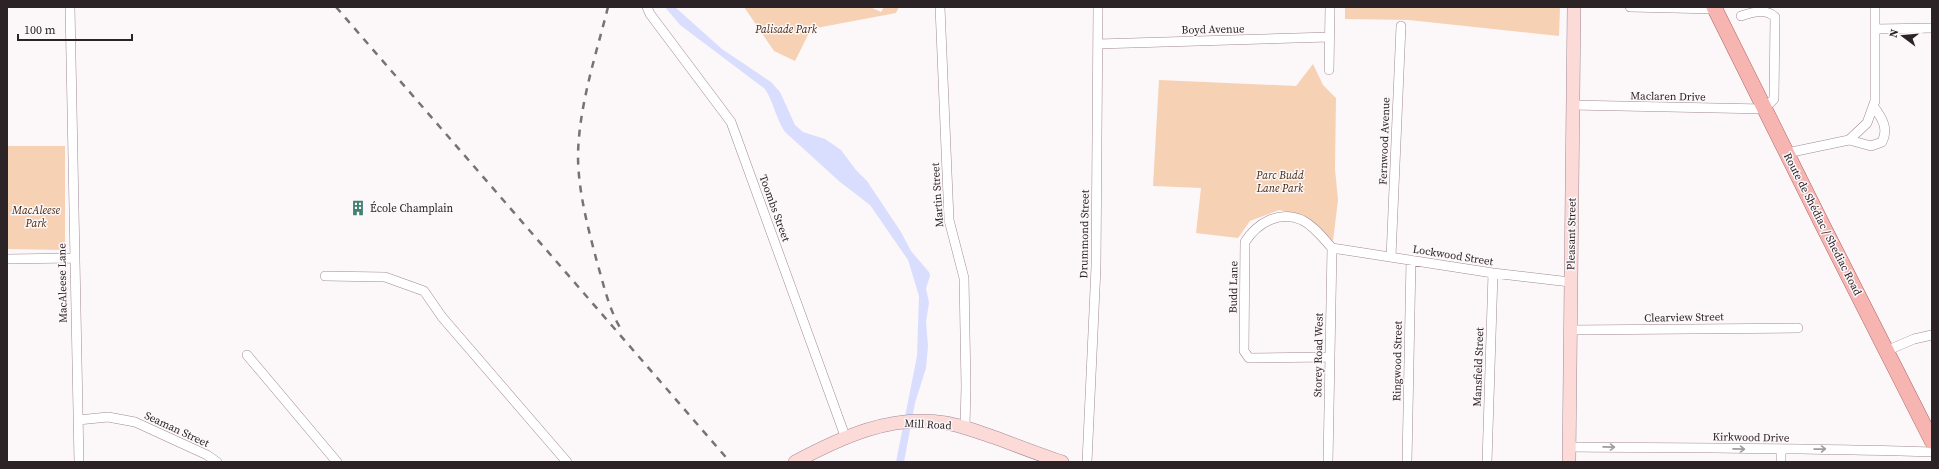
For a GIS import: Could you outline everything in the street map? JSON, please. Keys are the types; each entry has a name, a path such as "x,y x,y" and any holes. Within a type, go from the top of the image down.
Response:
{"main road":[{"name":"Route de Shédiac / Shediac Road","path":"1715,8 1764,109 1932,441"}],"street":[{"name":"MacAleese Lane","path":"70,7 73,258 79,462"},
{"name":"Toombs Street","path":"647,7 650,14 731,122 846,436"},
{"name":"Martin Street","path":"940,7 949,220 964,278 966,386 965,427"},
{"name":"Drummond Street","path":"1087,462 1096,267 1098,7"},
{"path":"1329,70 1330,7"},
{"name":"Pleasant Street","path":"1569,462 1574,7"},
{"path":"1630,7 1715,8"},
{"path":"1849,140 1867,123 1874,107 1876,7"},
{"path":"1741,16 1758,11 1770,12 1775,17 1774,99 1764,109"},
{"name":"Fernwood Avenue","path":"1391,257 1401,26"},
{"path":"1876,29 1932,28"},
{"name":"Boyd Avenue","path":"1098,44 1329,37"},
{"name":"Maclaren Drive","path":"1572,105 1764,109"},
{"path":"1787,153 1849,140 1871,146 1882,142 1886,132 1884,125 1874,107"},
{"name":"Budd Lane","path":"1329,357 1249,358 1244,351 1246,242 1253,230 1268,220 1284,217 1301,220 1317,230 1332,248"},
{"name":"Lockwood Street","path":"1332,248 1493,274 1570,282"},
{"name":"Storey Road West","path":"1328,462 1332,248"},
{"path":"7,259 73,258"},
{"name":"Ringwood Street","path":"1407,462 1411,260"},
{"name":"Mansfield Street","path":"1487,462 1493,274"},
{"path":"326,276 385,277 424,291 442,317 567,462"},
{"name":"Clearview Street","path":"1570,330 1798,328"},
{"path":"1886,351 1914,339 1932,335"},
{"path":"247,355 337,462"},
{"name":"Seaman Street","path":"78,420 108,417 135,422 217,462"},
{"name":"Mill Road","path":"795,462 846,436 892,423 933,422 965,427 1062,462"},
{"name":"Kirkwood Drive","path":"1570,447 1781,450 1829,449 1932,452"},
{"path":"1781,450 1781,462"}],"green space":[{"name":"Palisade Park","path":"744,7 870,7 881,12 884,7 899,7 896,13 811,29 795,61 774,51"},
{"path":"1345,7 1560,7 1559,36 1409,20 1345,19"},
{"name":"Parc Budd Lane Park","path":"1313,64 1323,85 1336,98 1335,169 1338,200 1333,241 1305,216 1279,210 1250,221 1238,238 1196,233 1201,188 1153,186 1159,80 1296,86"},
{"name":"MacAleese Park","path":"7,146 65,146 65,250 7,249"}],"water":[{"path":"665,7 675,7 722,49 771,82 780,92 795,125 803,132 825,139 841,150 856,170 867,181 901,232 911,251 929,272 930,276 926,288 929,303 926,322 928,346 926,368 915,403 904,462 896,462 917,356 919,296 908,260 870,205 840,182 785,132 779,122 771,100 765,89 680,25"}],"railway":[{"path":"336,7 730,462"},
{"path":"608,7 593,62 581,118 578,169 584,209 597,262 610,306 622,331"}],"place":[{"name":"École Champlain","path":"358,208"}]}
